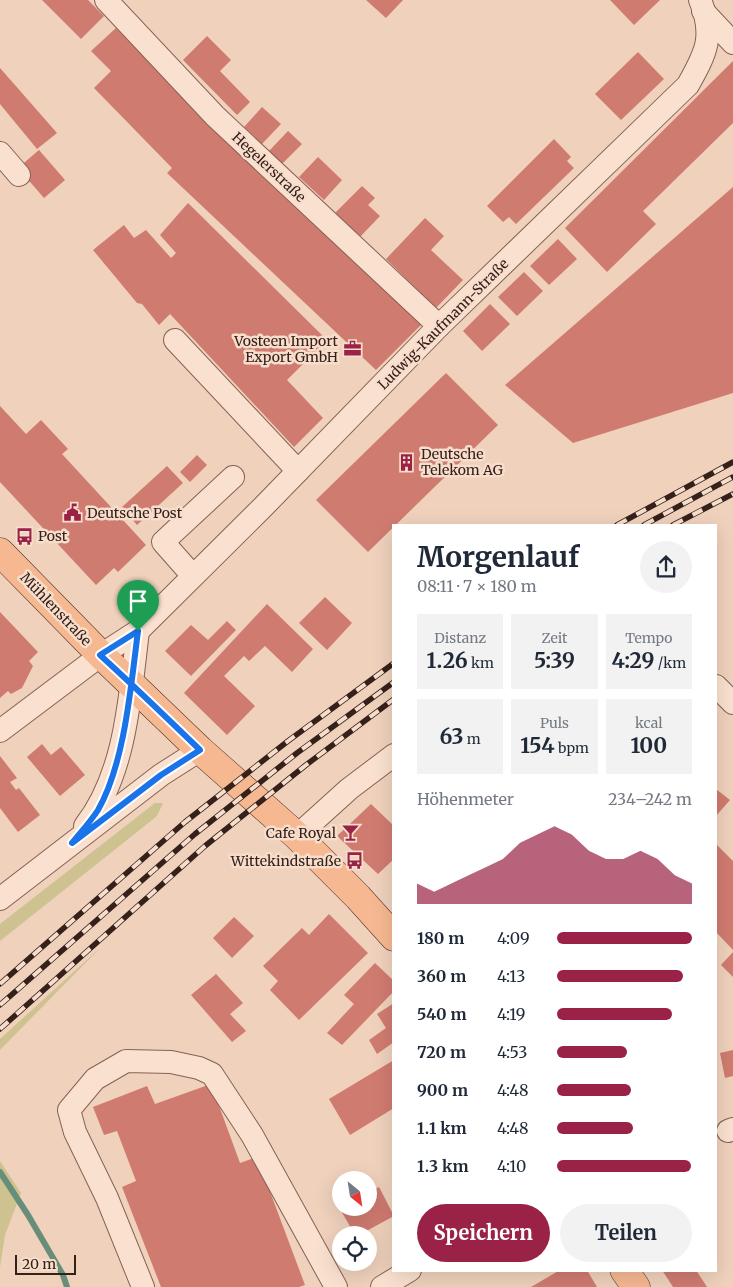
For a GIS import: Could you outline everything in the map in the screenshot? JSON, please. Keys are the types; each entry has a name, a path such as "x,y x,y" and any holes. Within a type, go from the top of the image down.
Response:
{"main road":[{"name":"Mühlenstraße","path":"0,552 100,655 200,750 296,836 358,897 392,935"},
{"path":"625,1272 636,1287"}],"street":[{"name":"Hegelerstraße","path":"106,0 214,116 439,326"},
{"path":"701,6 733,43"},
{"name":"Ludwig-Kaufmann-Straße","path":"0,731 100,655 138,631 439,326 688,85 703,58 709,34 701,6"},
{"path":"0,153 19,175"},
{"path":"176,340 298,471"},
{"path":"193,576 163,542 233,477"},
{"path":"72,843 98,810 111,778 122,740 132,684 138,631"},
{"path":"717,687 733,703"},
{"path":"0,899 161,775 200,750"},
{"path":"296,836 349,789 392,757"},
{"path":"142,1287 107,1198 75,1132 70,1110 96,1079 126,1061 171,1062 199,1068 212,1074 252,1135 336,1287"},
{"path":"382,1287 407,1272"}],"shaded area":[{"path":"155,803 163,803 157,816 0,941 0,924"},
{"path":"101,947 0,1050 0,1039"},
{"path":"0,1161 21,1193 5,1235 0,1267"}],"building":[{"path":"42,0 88,0 104,16 81,39"},
{"path":"366,0 403,0 386,18"},
{"path":"610,0 660,0 634,25"},
{"path":"116,28 211,127 422,324 376,370 167,173 172,168 94,88 111,71 91,51"},
{"path":"207,36 231,60 220,71 250,102 237,115 183,60"},
{"path":"638,52 664,79 621,120 595,94"},
{"path":"733,61 733,123 643,211 656,224 607,272 565,228"},
{"path":"0,68 57,133 37,149 0,104"},
{"path":"262,107 281,124 262,144 244,127"},
{"path":"288,131 302,144 282,164 269,151"},
{"path":"554,139 571,157 567,161 574,168 516,224 509,217 503,222 487,206"},
{"path":"39,150 65,180 44,198 18,168"},
{"path":"318,157 342,180 324,200 299,177"},
{"path":"362,186 375,198 368,205 380,216 360,237 335,213"},
{"path":"733,187 733,393 573,443 505,385"},
{"path":"188,203 327,340 287,380 323,418 294,447 170,314 159,325 142,304 137,303 93,250 124,225 134,238 146,230 171,258 176,253 160,235"},
{"path":"425,218 444,236 431,250 463,280 436,308 386,259"},
{"path":"558,239 577,259 549,285 530,266"},
{"path":"524,272 543,291 517,316 498,297"},
{"path":"490,304 510,324 482,351 463,331"},
{"name":"Deutsche Telekom AG","path":"446,373 498,425 397,524 392,524 392,529 368,552 316,500"},
{"name":"Deutsche Post","path":"0,406 26,434 41,420 68,449 62,454 146,545 118,572 114,568 96,585 0,482"},
{"path":"197,455 207,465 190,482 180,472"},
{"path":"167,466 183,483 137,525 122,507"},
{"path":"325,597 352,623 327,650 299,623"},
{"path":"267,604 313,649 292,672 265,646 249,661 244,656 224,676 255,706 227,735 184,693"},
{"path":"0,612 38,652 29,661 33,666 22,688 11,694 8,691 0,698"},
{"path":"227,621 236,630 191,676 165,651 191,625 208,640"},
{"path":"42,744 51,755 61,747 85,775 60,796 27,757"},
{"path":"0,756 17,778 10,782 16,790 19,788 40,815 18,832 0,808"},
{"path":"717,790 730,800 717,815"},
{"path":"371,804 392,824 392,861 378,874 337,836"},
{"path":"717,845 733,861 733,950 717,933"},
{"path":"329,914 368,953 299,1020 270,990 278,981 263,966 302,928 309,935"},
{"path":"234,917 254,936 232,958 213,938"},
{"path":"733,952 733,977 721,965"},
{"path":"375,963 392,979 392,993 342,1045 327,1033 354,1004 344,995"},
{"path":"216,974 243,1003 230,1014 246,1031 232,1042 191,995"},
{"path":"392,1004 392,1043 377,1054 369,1040 386,1028 377,1014"},
{"path":"733,1050 733,1076 725,1078 720,1053"},
{"path":"392,1061 392,1109 350,1135 329,1099"},
{"path":"211,1084 240,1163 257,1157 305,1285 299,1287 161,1287 122,1187 136,1181 117,1131 104,1135 93,1107 147,1086 155,1104"},
{"path":"379,1187 392,1212 392,1217 376,1226 350,1226 344,1216 378,1216"},
{"path":"557,1272 588,1272 597,1287 531,1287"},
{"path":"663,1272 697,1272 707,1287 673,1287"}],"waterway":[{"path":"0,1172 63,1275 67,1287"}],"railway":[{"path":"619,524 733,462"},
{"path":"646,524 733,477"},
{"path":"675,524 733,494"},
{"path":"0,984 185,822 288,741 392,664"},
{"path":"0,1005 195,834 297,753 392,683"},
{"path":"0,1029 205,846 306,765 392,700"}],"place":[{"name":"Vosteen Import Export GmbH","path":"352,349"},
{"name":"Deutsche Telekom AG","path":"407,462"},
{"name":"Deutsche Post","path":"73,513"},
{"name":"Post","path":"24,536"},
{"name":"Cafe Royal","path":"350,833"},
{"name":"Wittekindstraße","path":"355,861"}],"route":[{"path":"138,631 100,655 132,684 169,719 200,750 161,775 72,843 98,810 111,778 122,740 132,684 138,631"}]}
